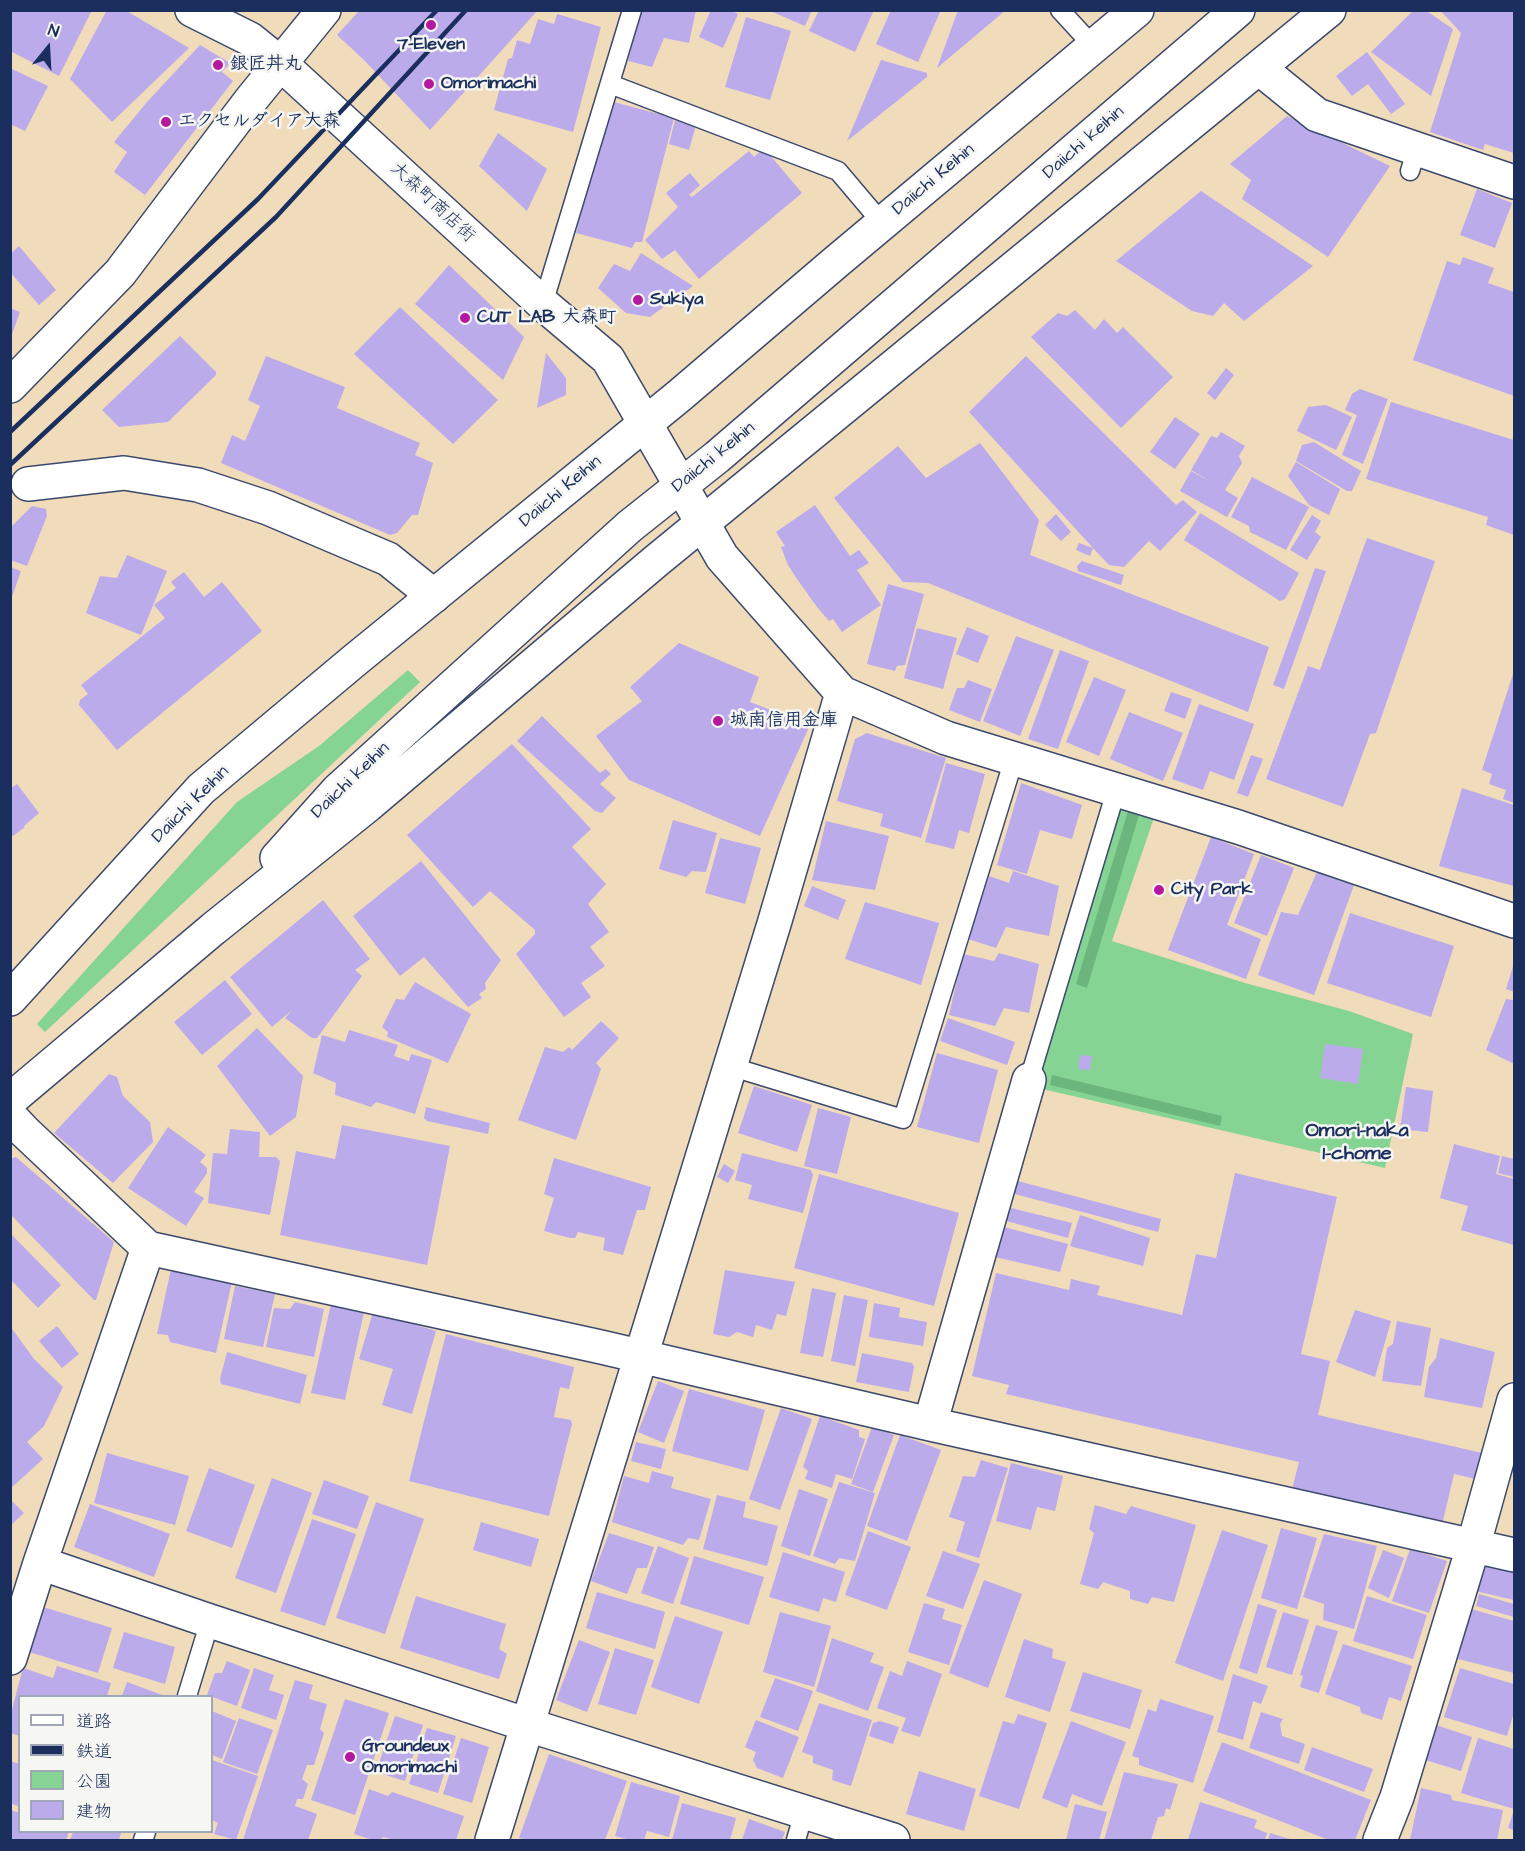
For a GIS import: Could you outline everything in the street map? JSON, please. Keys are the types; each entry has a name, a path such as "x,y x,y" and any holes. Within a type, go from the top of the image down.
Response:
{"main road":[{"name":"大森町商店街","path":"192,10 250,39 281,64 543,304 608,358 722,557 842,693"},
{"path":"10,386 120,273 250,101 324,10"},
{"name":"Daiichi Keihin","path":"10,999 201,789 679,396 1137,10"},
{"name":"Daiichi keihin","path":"213,930 338,790 630,526 717,457 1238,10"},
{"name":"Daiichi Keihin","path":"10,1100 213,930 368,805 656,561 1329,10"},
{"path":"1259,68 1317,115 1414,160 1515,182"},
{"path":"28,484 124,473 198,485 268,508 388,559 434,596"},
{"path":"492,1840 777,914 842,693 946,738 1116,791 1238,827 1416,871 1515,921"},
{"path":"930,1424 1029,1080"},
{"path":"10,1116 148,1248 641,1356 930,1424 1515,1555"},
{"path":"10,1658 40,1563 109,1390 148,1248"},
{"path":"1380,1840 1397,1797 1515,1400"},
{"path":"40,1563 528,1725 800,1826 893,1840"}],"lane":[{"path":"543,304 632,10"},
{"path":"1060,10 1094,47"},
{"path":"610,84 838,171 882,223"},
{"path":"729,1066 903,1119 1014,759"},
{"path":"1029,1080 1116,791"},
{"path":"187,1695 210,1621"}],"green space":[{"path":"408,670 420,682 45,1032 37,1024 237,802 319,746"},
{"path":"1116,791 1159,803 1112,941 1245,983 1349,1011 1413,1034 1385,1168 1038,1088"},
{"path":"1128,811 1139,815 1087,988 1076,984"},
{"path":"1052,1075 1222,1116 1220,1126 1050,1085"}],"building":[{"path":"10,10 92,10 59,76 10,51"},
{"path":"107,10 125,10 189,48 112,122 70,79"},
{"name":"Omorimachi","path":"360,10 538,10 430,130 364,60 337,35"},
{"path":"641,10 696,10 689,43 664,38 652,67 628,61"},
{"path":"711,10 730,10 738,14 723,48 699,37"},
{"path":"768,10 812,10 805,26"},
{"path":"819,10 874,10 855,52 809,31"},
{"path":"891,10 941,10 918,62 876,44"},
{"path":"958,10 1006,10 937,68"},
{"path":"1414,10 1425,10 1453,29 1431,96 1371,52"},
{"path":"1440,10 1514,10 1514,153 1485,144 1483,150 1430,132 1461,33"},
{"path":"557,14 601,27 573,132 494,110 508,59 512,58 517,40 530,44 538,19 554,24"},
{"path":"746,17 791,31 770,100 725,87"},
{"name":"エクセルダイア大森","path":"200,45 230,63 222,72 233,81 145,195 114,172 127,152 114,142 147,102"},
{"path":"1367,52 1405,104 1391,114 1368,84 1352,96 1336,76"},
{"path":"881,60 927,73 927,77 847,141"},
{"path":"10,68 48,86 25,131 10,124"},
{"path":"610,101 674,118 642,242 635,242 632,248 576,233"},
{"path":"1287,116 1390,166 1328,257 1242,199 1251,180 1230,164"},
{"path":"675,120 696,125 689,150 669,144"},
{"path":"498,133 547,169 527,211 479,166"},
{"path":"764,148 802,193 699,279 675,250 662,259 645,240 678,207 666,193 690,173 700,185 689,195 692,197 749,151 754,157"},
{"path":"1477,189 1512,203 1495,248 1460,235"},
{"path":"1201,191 1313,266 1244,321 1224,303 1213,316 1192,311 1116,261"},
{"path":"19,246 56,290 39,305 10,272 10,254"},
{"path":"641,253 693,286 650,317 626,313 598,288 614,264 630,271"},
{"path":"1463,257 1494,268 1488,283 1514,292 1514,396 1413,360 1447,261 1460,265"},
{"path":"449,265 524,337 503,380 415,304"},
{"path":"400,307 498,400 453,444 354,354"},
{"path":"10,308 20,312 11,337 10,337"},
{"path":"1075,310 1095,330 1104,319 1117,333 1123,327 1173,377 1121,428 1031,337 1058,313 1067,316"},
{"path":"180,336 216,372 216,375 168,422 119,427 102,410"},
{"path":"546,353 566,378 566,395 537,408"},
{"path":"266,356 345,387 337,408 420,443 415,455 433,463 418,515 412,515 397,533 390,535 221,463 232,435 245,441 260,406 248,400"},
{"path":"1026,356 1176,505 1183,500 1197,512 1160,551 1149,541 1124,567 1109,565 969,412"},
{"path":"1226,368 1234,375 1215,400 1207,393"},
{"path":"1360,389 1388,399 1363,464 1342,455 1357,415 1345,410 1352,394"},
{"path":"1391,402 1514,440 1514,535 1486,525 1488,517 1366,479"},
{"path":"1326,405 1352,417 1336,450 1297,431 1308,407"},
{"path":"1175,417 1200,434 1175,469 1150,452"},
{"path":"1221,432 1245,446 1239,456 1242,463 1225,490 1238,498 1227,517 1180,491 1191,471 1211,482 1191,470 1211,436 1217,438"},
{"path":"1314,442 1361,471 1352,491 1347,491 1296,461 1302,445"},
{"path":"980,443 1039,520 1030,555 1269,647 1248,712 928,583 903,582 834,498 898,446 926,478"},
{"path":"1296,462 1340,489 1329,515 1309,505 1288,476"},
{"path":"1252,477 1309,507 1286,550 1250,532 1249,526 1231,517"},
{"path":"815,505 850,556 859,550 869,563 857,570 881,605 842,632 833,619 829,621 817,607 797,579 781,547 785,546 776,532"},
{"path":"32,506 46,509 47,516 27,566 10,560 10,528"},
{"path":"1200,513 1299,573 1285,599 1280,601 1184,540"},
{"path":"1056,514 1071,532 1061,541 1045,525"},
{"path":"1312,515 1321,521 1315,532 1321,537 1307,560 1290,550"},
{"path":"1367,538 1435,561 1376,733 1370,734 1343,807 1266,779 1308,666 1320,670"},
{"path":"1079,543 1093,548 1090,556 1076,550"},
{"path":"127,555 167,571 141,635 86,613 100,576 117,578"},
{"path":"1082,561 1124,575 1121,585 1078,571 1077,566"},
{"path":"10,567 21,571 11,600 10,600"},
{"path":"1315,568 1326,571 1284,689 1273,685"},
{"path":"184,572 204,597 222,582 262,631 117,750 79,705 80,700 88,694 81,685 165,618 154,605 176,588 171,582"},
{"path":"888,584 924,594 905,665 897,666 895,671 867,664"},
{"path":"967,627 989,636 978,663 956,654"},
{"path":"917,628 957,638 943,689 904,678"},
{"path":"1016,636 1054,650 1020,736 983,721"},
{"path":"679,643 759,677 750,702 810,725 760,836 629,780 596,736 642,701 630,687"},
{"path":"1060,650 1089,661 1058,749 1028,739"},
{"path":"1514,671 1514,803 1503,799 1506,790 1489,784 1492,774 1482,770"},
{"path":"1094,677 1126,690 1099,756 1066,742"},
{"path":"968,680 992,689 980,722 949,710 957,688 964,688"},
{"path":"1171,692 1192,699 1185,719 1164,711"},
{"path":"1199,704 1254,724 1234,780 1210,771 1203,790 1172,779"},
{"path":"1129,712 1183,733 1163,781 1110,759"},
{"path":"542,716 600,773 606,769 611,774 600,784 616,798 602,813 595,811 517,741"},
{"path":"867,733 946,758 921,838 880,826 883,814 837,801 855,739"},
{"path":"512,744 591,829 572,847 606,884 588,904 609,932 590,947 605,966 581,983 591,997 564,1017 516,954 535,934 535,930 490,891 473,907 407,835"},
{"path":"1251,755 1263,759 1248,797 1237,793"},
{"path":"946,763 985,774 969,833 959,830 954,849 925,842"},
{"path":"1021,783 1082,805 1072,839 1040,830 1027,874 997,865"},
{"path":"17,784 39,813 10,838 10,789"},
{"path":"1462,788 1514,805 1514,886 1439,866"},
{"path":"673,820 717,833 706,872 692,871 686,877 659,869"},
{"path":"826,821 889,836 875,890 812,880"},
{"path":"1211,837 1254,854 1227,925 1261,939 1246,979 1168,950"},
{"path":"720,838 761,848 745,904 705,893"},
{"path":"1261,855 1294,868 1267,936 1234,923"},
{"path":"421,861 501,960 485,983 486,989 479,994 482,998 468,1007 424,957 400,976 353,916"},
{"path":"1013,871 1059,886 1049,936 1006,927 996,948 968,939 989,876 1009,883"},
{"path":"1317,872 1354,885 1314,995 1258,975 1281,912 1298,915"},
{"path":"812,886 846,900 838,920 804,906"},
{"path":"323,900 370,959 355,970 362,976 317,1038 312,1038 285,1018 292,1010 272,1027 230,977"},
{"path":"865,902 939,923 921,985 845,959"},
{"path":"1350,913 1454,946 1431,1017 1327,983"},
{"path":"999,953 1039,964 1029,1013 1004,1008 995,1026 949,1015 963,954 994,961"},
{"path":"1514,963 1514,992 1506,989"},
{"path":"225,980 252,1014 202,1055 174,1022"},
{"path":"415,982 471,1014 448,1063 387,1037 388,1032 382,1027 396,999 404,1000"},
{"path":"1506,999 1514,1000 1514,1064 1486,1050"},
{"path":"948,1018 1015,1042 1007,1065 940,1041"},
{"path":"601,1021 619,1038 596,1063 601,1069 576,1140 518,1120 545,1047 563,1052 569,1047 572,1050"},
{"path":"257,1028 303,1076 296,1117 270,1136 217,1066"},
{"path":"349,1030 398,1045 394,1056 409,1061 411,1054 432,1060 415,1114 376,1102 371,1107 335,1095 336,1083 313,1073 322,1035 345,1042"},
{"path":"1325,1044 1363,1049 1358,1084 1320,1078"},
{"path":"937,1053 998,1070 979,1143 917,1127"},
{"path":"1080,1055 1092,1056 1090,1070 1078,1069"},
{"path":"109,1074 117,1077 123,1096 150,1122 153,1142 113,1183 54,1133"},
{"path":"754,1086 812,1105 797,1152 738,1133"},
{"path":"1406,1087 1433,1091 1428,1132 1400,1129"},
{"path":"426,1107 490,1123 488,1134 427,1121 424,1118"},
{"path":"818,1108 851,1117 837,1174 804,1166"},
{"path":"342,1125 450,1146 427,1265 280,1235 296,1151 335,1159"},
{"path":"168,1127 206,1155 200,1162 207,1168 207,1173 194,1192 204,1198 186,1226 128,1188"},
{"path":"230,1129 260,1132 259,1157 276,1157 280,1161 270,1215 208,1203 213,1153 227,1154"},
{"path":"1454,1144 1500,1156 1496,1174 1514,1179 1514,1245 1461,1230 1468,1206 1440,1198"},
{"path":"742,1153 811,1170 813,1175 803,1213 748,1199 752,1185 735,1180"},
{"path":"1502,1156 1514,1159 1514,1177 1498,1173"},
{"path":"16,1157 114,1242 96,1300 10,1214 10,1159"},
{"path":"554,1158 651,1187 645,1210 637,1210 623,1255 603,1250 605,1238 578,1232 575,1238 570,1238 544,1231 554,1198 544,1194"},
{"path":"724,1164 735,1171 728,1183 717,1177"},
{"path":"1235,1173 1337,1197 1301,1354 1330,1361 1318,1415 1482,1453 1476,1479 1454,1474 1442,1525 1292,1489 1299,1462 1006,1394 1009,1385 972,1376 996,1273 1069,1290 1071,1279 1100,1286 1097,1295 1182,1315 1196,1254 1216,1258"},
{"path":"819,1174 959,1213 934,1306 794,1268"},
{"path":"1014,1180 1161,1219 1158,1232 1011,1193"},
{"path":"1007,1207 1072,1223 1068,1238 1003,1220"},
{"path":"1080,1215 1150,1238 1143,1266 1070,1246"},
{"path":"1004,1227 1068,1244 1060,1272 995,1257"},
{"path":"10,1233 61,1285 38,1308 10,1279"},
{"path":"171,1269 232,1282 216,1353 170,1342 168,1335 157,1334"},
{"path":"725,1270 795,1282 786,1316 777,1314 772,1330 756,1325 753,1337 737,1332 729,1337 713,1334"},
{"path":"235,1286 275,1294 263,1347 224,1339"},
{"path":"812,1288 836,1293 823,1357 800,1353"},
{"path":"844,1295 868,1300 855,1366 831,1361"},
{"path":"295,1302 324,1309 314,1357 266,1347 274,1308 290,1309"},
{"path":"874,1303 900,1308 899,1317 927,1322 923,1346 869,1337"},
{"path":"331,1304 364,1312 345,1400 311,1393"},
{"path":"1355,1310 1391,1321 1375,1377 1336,1362"},
{"path":"373,1312 436,1331 412,1414 382,1405 393,1369 359,1359"},
{"path":"1397,1321 1431,1328 1421,1386 1382,1381 1387,1348 1393,1344"},
{"path":"10,1326 34,1359 63,1387 44,1426 27,1442 43,1459 10,1489"},
{"path":"57,1326 79,1354 62,1368 39,1341"},
{"path":"446,1334 574,1367 569,1389 560,1387 554,1417 571,1420 572,1424 549,1516 409,1481"},
{"path":"1440,1338 1495,1352 1482,1408 1424,1397 1429,1367 1436,1358"},
{"path":"227,1352 307,1375 300,1404 221,1384 220,1379"},
{"path":"862,1353 912,1363 914,1367 909,1392 856,1382"},
{"path":"658,1381 684,1391 664,1443 638,1432"},
{"path":"689,1389 765,1410 748,1471 672,1451"},
{"path":"781,1408 812,1419 780,1510 749,1499"},
{"path":"820,1416 859,1430 859,1437 865,1439 852,1479 836,1474 832,1488 805,1479 808,1471 803,1467"},
{"path":"872,1427 894,1435 873,1492 851,1484"},
{"path":"900,1435 941,1450 907,1541 867,1526"},
{"path":"636,1442 666,1449 661,1469 631,1461"},
{"path":"107,1453 189,1476 175,1525 94,1503"},
{"path":"981,1460 1008,1468 979,1558 956,1551 965,1522 949,1517 963,1476 975,1477"},
{"path":"1011,1463 1063,1476 1055,1511 1037,1507 1031,1530 996,1521"},
{"path":"209,1468 255,1485 232,1548 186,1531"},
{"path":"652,1471 674,1477 671,1488 711,1499 699,1540 688,1538 683,1545 612,1522 624,1476 649,1483"},
{"path":"272,1478 312,1493 276,1593 235,1578"},
{"path":"324,1480 369,1496 357,1529 312,1514"},
{"path":"839,1482 875,1493 855,1561 839,1558 835,1564 813,1556"},
{"path":"799,1489 828,1499 810,1556 781,1546"},
{"path":"717,1495 746,1502 743,1517 778,1526 767,1566 703,1549"},
{"path":"10,1499 24,1513 10,1526"},
{"path":"376,1502 424,1519 385,1634 336,1618"},
{"path":"90,1504 170,1534 154,1577 74,1547"},
{"path":"1095,1505 1126,1514 1131,1506 1196,1525 1174,1602 1152,1597 1148,1604 1130,1599 1130,1591 1103,1582 1098,1589 1080,1584 1094,1533 1089,1529"},
{"path":"312,1519 356,1534 325,1626 280,1611"},
{"path":"481,1522 539,1539 531,1567 473,1550"},
{"path":"1281,1528 1317,1538 1297,1609 1261,1598"},
{"path":"1222,1530 1268,1545 1223,1681 1175,1663"},
{"path":"868,1531 911,1547 887,1610 845,1595"},
{"path":"609,1533 654,1547 647,1568 637,1568 627,1594 591,1581"},
{"path":"1324,1534 1377,1546 1354,1629 1323,1620 1324,1604 1303,1597"},
{"path":"658,1546 689,1558 673,1604 641,1593"},
{"path":"1410,1549 1447,1561 1429,1613 1392,1601"},
{"path":"1383,1550 1404,1558 1389,1598 1368,1588"},
{"path":"943,1551 980,1564 963,1609 926,1596"},
{"path":"783,1552 845,1572 836,1602 823,1598 819,1612 769,1597"},
{"path":"694,1556 764,1577 749,1625 680,1604"},
{"path":"1483,1558 1514,1565 1514,1600 1475,1591"},
{"path":"984,1580 1022,1594 988,1688 949,1673"},
{"path":"597,1592 665,1612 655,1649 586,1628"},
{"path":"1479,1594 1514,1604 1514,1617 1476,1606"},
{"path":"416,1596 506,1624 499,1649 507,1654 499,1679 400,1648"},
{"path":"1367,1596 1427,1615 1413,1659 1353,1641"},
{"path":"924,1603 945,1609 942,1619 962,1625 949,1665 908,1652"},
{"path":"1258,1604 1277,1610 1257,1674 1239,1668"},
{"path":"43,1607 112,1628 98,1673 29,1652"},
{"path":"1471,1609 1514,1621 1514,1673 1458,1659"},
{"path":"780,1612 831,1626 814,1687 763,1672"},
{"path":"1283,1612 1309,1620 1292,1675 1266,1667"},
{"path":"675,1616 723,1632 699,1704 651,1687"},
{"path":"1316,1625 1338,1631 1319,1693 1300,1687 1303,1676 1300,1675"},
{"path":"124,1632 175,1647 165,1684 113,1668"},
{"path":"832,1638 874,1653 870,1662 884,1667 868,1711 816,1691"},
{"path":"1024,1639 1053,1649 1052,1658 1066,1662 1050,1712 1005,1697"},
{"path":"579,1640 610,1652 587,1712 556,1700"},
{"path":"1343,1644 1412,1666 1401,1701 1389,1697 1382,1720 1361,1713 1360,1707 1325,1694"},
{"path":"615,1648 654,1660 636,1715 598,1704"},
{"path":"227,1661 250,1670 237,1706 213,1697 213,1695 207,1695 215,1673 222,1673"},
{"path":"907,1661 942,1674 920,1737 901,1731 906,1718 877,1708 890,1671 902,1676"},
{"path":"57,1666 111,1683 107,1695 18,1695 18,1735 10,1733 10,1717 23,1668 53,1678"},
{"path":"254,1668 274,1675 269,1690 284,1695 276,1720 241,1708"},
{"path":"1460,1668 1514,1684 1514,1712 1507,1736 1444,1717"},
{"path":"1083,1672 1142,1690 1130,1729 1070,1711"},
{"path":"1233,1674 1268,1686 1261,1704 1253,1701 1243,1740 1217,1732"},
{"path":"775,1678 813,1691 798,1731 760,1717"},
{"path":"295,1680 313,1685 309,1699 327,1704 320,1729 324,1733 314,1765 307,1765 302,1779 308,1784 303,1799 297,1799 295,1806 317,1814 308,1840 243,1840"},
{"path":"127,1682 162,1695 122,1695"},
{"name":"Groundeux Omorimachi","path":"345,1699 389,1713 355,1815 311,1800"},
{"path":"1160,1699 1214,1716 1193,1783 1139,1765 1139,1758 1132,1756 1148,1709 1156,1712"},
{"path":"819,1703 872,1720 851,1786 832,1780 833,1770 813,1763 813,1756 802,1752"},
{"path":"213,1711 236,1721 222,1759 213,1755"},
{"path":"1261,1712 1283,1719 1280,1724 1282,1736 1305,1744 1299,1764 1249,1748"},
{"path":"1018,1714 1047,1723 1019,1809 979,1796 1003,1721 1014,1724"},
{"path":"395,1716 423,1725 405,1781 376,1772"},
{"path":"239,1718 273,1730 257,1774 223,1762"},
{"path":"756,1720 799,1737 783,1778 757,1768 753,1760 756,1752 745,1747"},
{"path":"880,1721 899,1727 893,1744 869,1736 873,1723"},
{"path":"1071,1721 1126,1742 1102,1806 1072,1794 1067,1808 1042,1798"},
{"path":"1433,1724 1472,1737 1461,1771 1422,1759"},
{"path":"427,1728 456,1736 438,1793 409,1784"},
{"path":"461,1738 489,1747 472,1803 443,1794"},
{"path":"1478,1738 1514,1749 1514,1809 1461,1793"},
{"path":"1222,1742 1371,1800 1355,1840 1329,1840 1203,1791"},
{"path":"1312,1747 1373,1769 1364,1792 1304,1770"},
{"path":"549,1754 627,1781 605,1840 519,1838"},
{"path":"213,1760 258,1776 236,1840 214,1834 218,1823 213,1820"},
{"path":"10,1761 18,1763 18,1806 10,1803"},
{"path":"919,1771 976,1789 964,1831 906,1814"},
{"path":"1124,1772 1178,1784 1170,1810 1166,1808 1164,1816 1158,1817 1151,1840 1104,1840"},
{"path":"631,1782 680,1796 669,1837 647,1831 644,1840 630,1840 615,1836"},
{"path":"1421,1788 1451,1795 1452,1800 1503,1810 1497,1840 1410,1840"},
{"path":"369,1789 388,1796 392,1792 464,1816 456,1840 395,1840 383,1837 380,1840 373,1840 354,1834"},
{"path":"1200,1802 1257,1820 1254,1828 1267,1833 1265,1840 1188,1840"},
{"path":"682,1803 736,1818 730,1840 672,1840"},
{"path":"1075,1804 1107,1812 1099,1840 1066,1840"},
{"path":"10,1810 18,1812 18,1833 69,1833 66,1840 10,1840"},
{"path":"1514,1810 1514,1830 1508,1828"},
{"path":"749,1819 785,1832 782,1840 742,1840"},
{"path":"73,1833 121,1833 119,1840 70,1840"},
{"path":"1270,1833 1293,1840 1268,1840"}],"railway":[{"path":"10,432 258,199 437,10"},
{"path":"10,465 276,217 466,10"}],"place":[{"name":"7-Eleven","path":"431,25"},
{"name":"銀匠丼丸","path":"218,65"},
{"name":"Omorimachi","path":"429,84"},
{"name":"エクセルダイア大森","path":"166,122"},
{"name":"Sukiya","path":"638,300"},
{"name":"CUT LAB 大森町","path":"465,318"},
{"name":"城南信用金庫","path":"718,721"},
{"name":"City Park","path":"1159,890"},
{"name":"Groundeux Omorimachi","path":"350,1757"}],"district":[{"name":"Omori-naka 1-chome","path":"1357,1144"}]}
